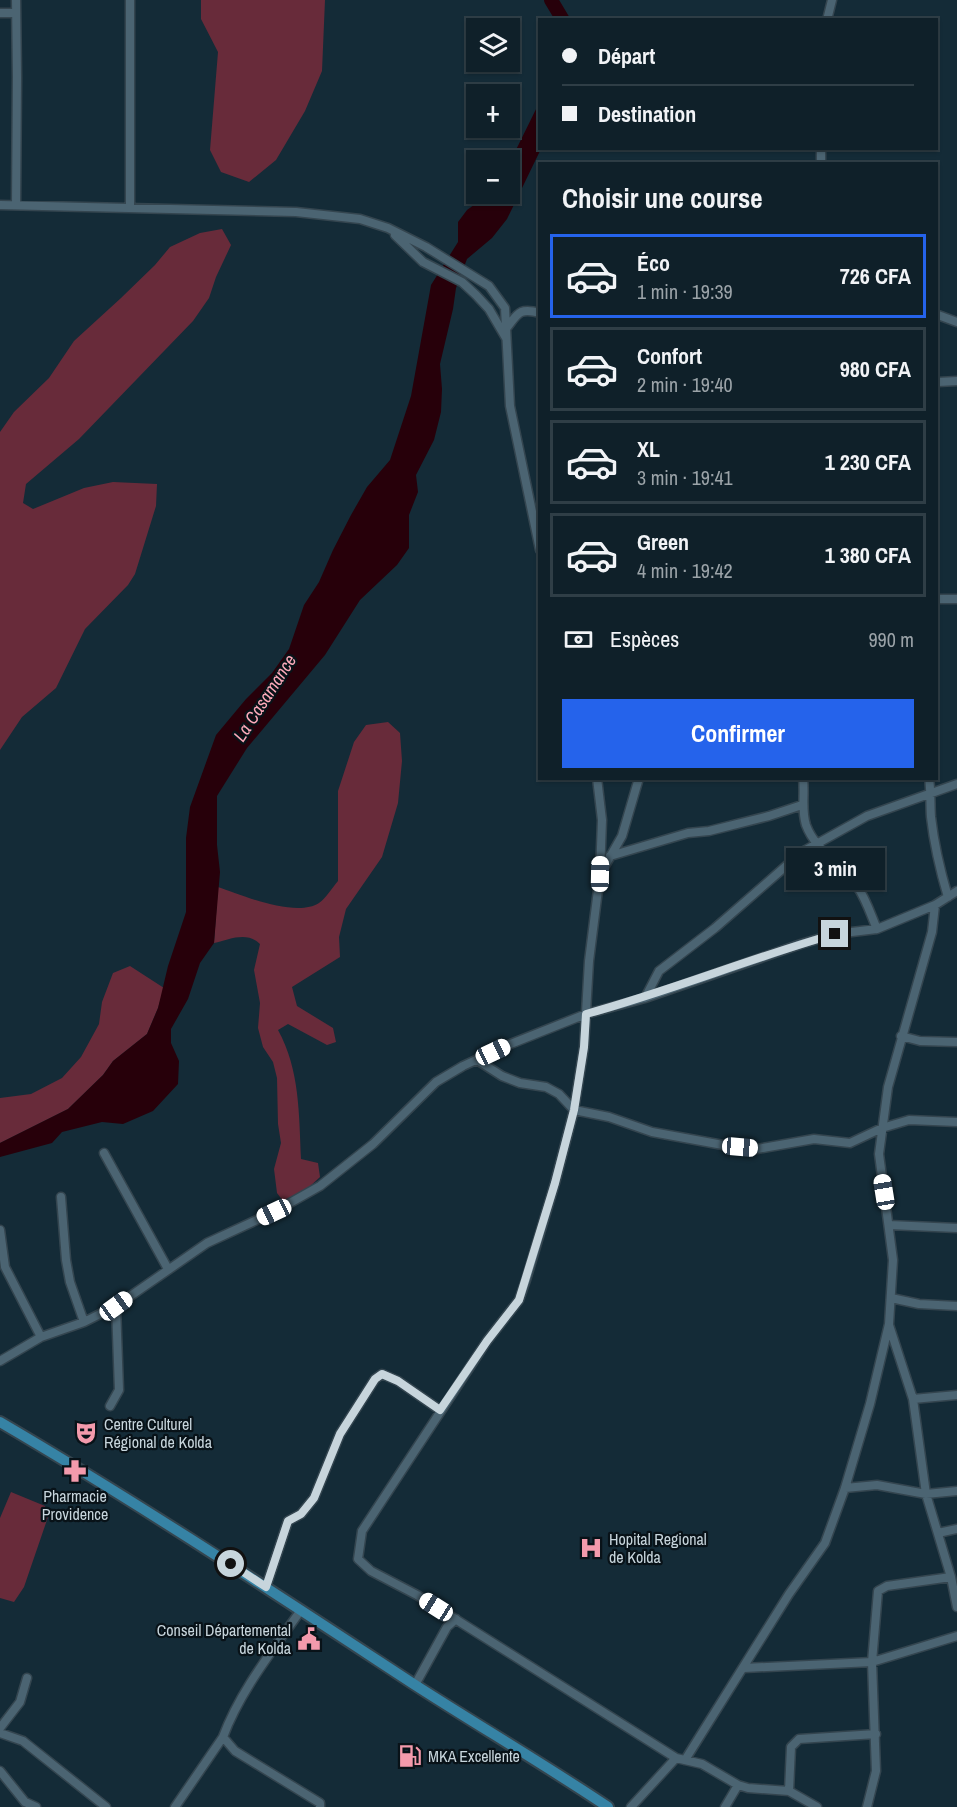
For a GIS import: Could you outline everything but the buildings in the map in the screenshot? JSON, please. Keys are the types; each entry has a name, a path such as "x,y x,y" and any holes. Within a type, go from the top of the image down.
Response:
{"main road":[{"path":"0,1422 85,1472 608,1807"}],"street":[{"path":"16,0 16,205"},
{"path":"130,0 130,207"},
{"path":"828,18 832,0"},
{"path":"0,13 16,13"},
{"path":"0,205 316,213 360,219 388,228 432,251 489,286 505,308 510,406 538,540"},
{"path":"388,228 423,262 462,282 489,309 505,330"},
{"path":"505,330 519,312 526,309 538,312"},
{"path":"938,315 957,322"},
{"path":"938,382 957,381"},
{"path":"938,599 957,599"},
{"path":"597,780 602,820 600,874 593,923 584,1047 574,1110 555,1183 519,1300 487,1341 440,1410 362,1531 358,1559 371,1571 417,1595 681,1759 702,1764 747,1788 789,1791 804,1803 817,1807"},
{"path":"600,874 622,836 638,780"},
{"path":"803,780 802,805 807,827 818,843 857,886 877,929"},
{"path":"929,780 936,857 948,897"},
{"path":"645,998 659,971 715,928 793,859 867,816 957,784"},
{"path":"610,856 688,833 709,831 759,819 802,805"},
{"path":"0,1361 41,1337 84,1322 116,1306 207,1243 274,1212 327,1181 373,1144 436,1082 477,1060 586,1014 645,998 835,934 877,929 935,906 957,891"},
{"path":"631,1807 681,1759 744,1668 789,1594 825,1543 845,1488 870,1404 889,1324 893,1260 879,1154 888,1087 932,932 935,906"},
{"path":"901,1036 920,1041 957,1042"},
{"path":"477,1060 502,1076 520,1083 546,1087 559,1094 574,1110 609,1117 652,1132 723,1145 757,1149 813,1139 850,1143 882,1128 909,1120 957,1122"},
{"path":"104,1153 168,1269"},
{"path":"61,1197 70,1282 84,1322"},
{"path":"890,1226 957,1228"},
{"path":"0,1230 5,1267 41,1337"},
{"path":"891,1298 919,1304 957,1306"},
{"path":"110,1406 119,1390 116,1306"},
{"path":"889,1324 913,1399 926,1494 951,1577 957,1607"},
{"path":"266,1587 288,1521 301,1514 314,1498 340,1434 375,1379 382,1374 398,1381 440,1410"},
{"path":"913,1399 957,1395"},
{"path":"845,1488 877,1485 926,1494 957,1491"},
{"path":"938,1533 957,1529"},
{"path":"867,1807 876,1771 872,1662 878,1591 887,1586 951,1577"},
{"path":"176,1807 223,1737 229,1722 262,1666 301,1610"},
{"path":"415,1685 447,1627 456,1619"},
{"path":"744,1668 872,1662 957,1636"},
{"path":"0,1728 20,1702 27,1678"},
{"path":"0,1733 23,1741 106,1807"},
{"path":"789,1791 791,1747 799,1739 876,1734"},
{"path":"223,1737 235,1751 320,1803 320,1807"},
{"path":"0,1771 25,1802 36,1807"},
{"path":"725,1807 738,1785"}],"shaded area":[{"path":"201,0 325,0 322,71 305,111 276,160 249,182 221,172 210,150 218,52 201,19"},
{"path":"222,229 231,245 209,298 193,321 79,439 26,484 23,503 33,509 84,488 113,482 157,484 156,506 135,574 128,585 85,629 56,688 22,717 0,750 0,432 14,412 49,378 74,341 155,265 170,247 200,233"},
{"path":"388,722 400,733 402,761 398,803 382,857 346,909 339,937 340,957 292,987 297,1006 333,1028 336,1042 327,1045 288,1024 278,1030 291,1061 297,1093 301,1159 318,1163 320,1177 307,1189 283,1201 277,1193 274,1169 281,1143 278,1124 277,1078 273,1062 263,1047 258,1028 260,1003 254,970 260,944 244,937 214,943 218,887 254,900 283,907 309,907 322,901 338,881 338,791 354,742 366,725"},
{"path":"130,966 164,988 147,1034 113,1061 103,1075 68,1109 0,1143 0,1098 31,1094 62,1078 81,1057 99,1024 102,1002 113,973"},
{"path":"11,1492 45,1506 48,1517 24,1587 14,1602 0,1598 0,1518"}],"water":[{"path":"538,105 538,150 541,150 520,192 520,150 516,150"},
{"path":"475,204 514,204 507,219 492,238 467,259 456,288 440,364 441,412 434,440 416,475 418,492 409,515 409,548 397,565 360,600 325,655 247,748 217,796 217,845 220,872 214,943 200,963 188,999 171,1029 171,1043 179,1061 178,1084 153,1111 123,1124 102,1122 62,1132 52,1143 0,1157 0,1143 68,1109 103,1075 113,1061 147,1034 158,1008 168,966 186,912 186,838 190,807 216,735 246,699 272,673 289,649 304,605 319,582 351,515 367,487 390,460 411,396 431,285 458,242 458,222 467,210"}],"waterway":[{"name":"La Casamance","path":"551,0 562,18"}],"place":[{"name":"Centre Culturel Régional de Kolda","path":"86,1433"},
{"name":"Pharmacie Providence","path":"75,1471"},
{"name":"Hopital Regional de Kolda","path":"591,1548"},
{"name":"Conseil Départemental de Kolda","path":"309,1639"},
{"name":"MKA Excellente","path":"410,1756"}],"route":[{"path":"231,1564 266,1587 288,1521 301,1514 314,1498 340,1434 375,1379 382,1374 398,1381 440,1410 487,1341 519,1300 555,1183 574,1110 584,1047 586,1014 645,998 780,950 835,934"}]}
